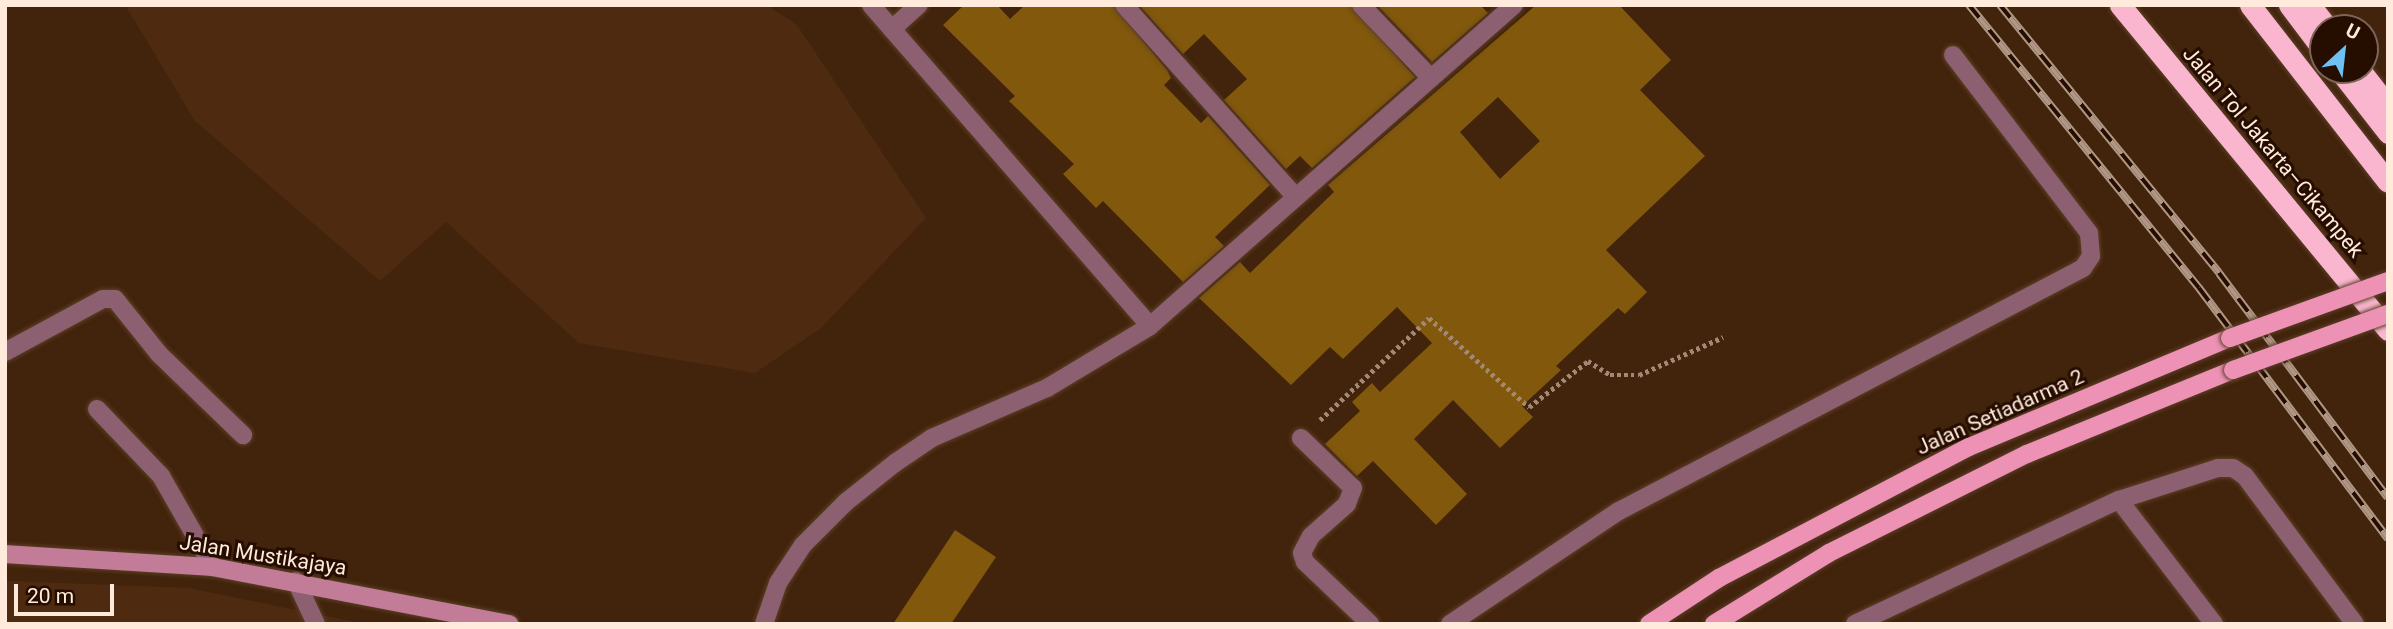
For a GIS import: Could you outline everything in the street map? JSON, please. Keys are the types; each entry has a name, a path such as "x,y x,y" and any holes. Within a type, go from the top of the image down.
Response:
{"highway":[{"name":"Jalan Tol Jakarta–Cikampek","path":"2120,5 2388,330"},
{"path":"2250,5 2388,182"},
{"path":"2289,5 2309,31"},
{"path":"2350,84 2388,133"},
{"path":"2371,84 2388,106"}],"main road":[{"name":"Jalan Setiadarma 2","path":"1649,624 1719,578 1969,447 2230,338 2388,281"},
{"path":"1714,624 1829,554 2027,454 2233,370 2388,314"},
{"name":"Jalan Mustikajaya","path":"5,554 214,567 510,624"}],"street":[{"path":"871,5 1150,326"},
{"path":"892,29 919,5"},
{"path":"1124,5 1295,196"},
{"path":"1362,5 1430,78"},
{"path":"764,624 778,583 803,545 846,502 932,438 1047,388 1150,326 1514,5"},
{"path":"1450,624 1619,511 2083,268 2091,256 2089,233 1953,55"},
{"path":"5,352 103,299 115,299 159,354 243,435"},
{"path":"97,409 161,476 214,567"},
{"path":"1301,438 1353,488 1347,504 1311,537 1302,553 1305,562 1370,624"},
{"path":"1855,624 2119,499 2198,473 2234,468 2245,476 2355,624"},
{"path":"2119,499 2214,624"},
{"path":"296,581 316,624"}],"path":[{"path":"1301,438 1430,317 1529,407 1588,361 1610,375 1639,375 1723,337"}],"shaded area":[{"path":"125,5 767,5 797,25 926,218 821,328 755,373 579,343 446,222 380,281 195,121"},
{"path":"5,582 189,588 365,624 5,624"}],"building":[{"path":"964,5 997,5 1010,19 1025,5 1113,5 1167,70 1171,78 1164,85 1201,123 1208,116 1270,185 1215,237 1224,246 1183,282 1103,201 1096,208 1063,174 1074,164 1009,101 1015,96 943,25"},
{"path":"1139,5 1350,5 1415,77 1312,168 1300,156 1286,169 1224,100 1247,79 1204,34 1183,54"},
{"path":"1377,5 1480,5 1488,13 1432,62"},
{"path":"1536,5 1619,5 1671,60 1640,90 1705,156 1606,250 1647,292 1625,314 1618,308 1556,366 1561,370 1522,406 1533,417 1500,448 1453,400 1414,439 1467,494 1436,525 1373,461 1357,476 1325,444 1360,411 1352,402 1372,383 1380,392 1432,343 1397,307 1343,359 1330,347 1291,385 1199,298 1240,262 1250,273 1334,192 1328,185","holes":["1498,97 1540,141 1500,179 1460,132"]},
{"path":"955,530 996,557 951,624 893,624"}],"railway":[{"path":"1969,5 2199,288 2388,539"},
{"path":"2000,5 2219,273 2388,498"}]}
